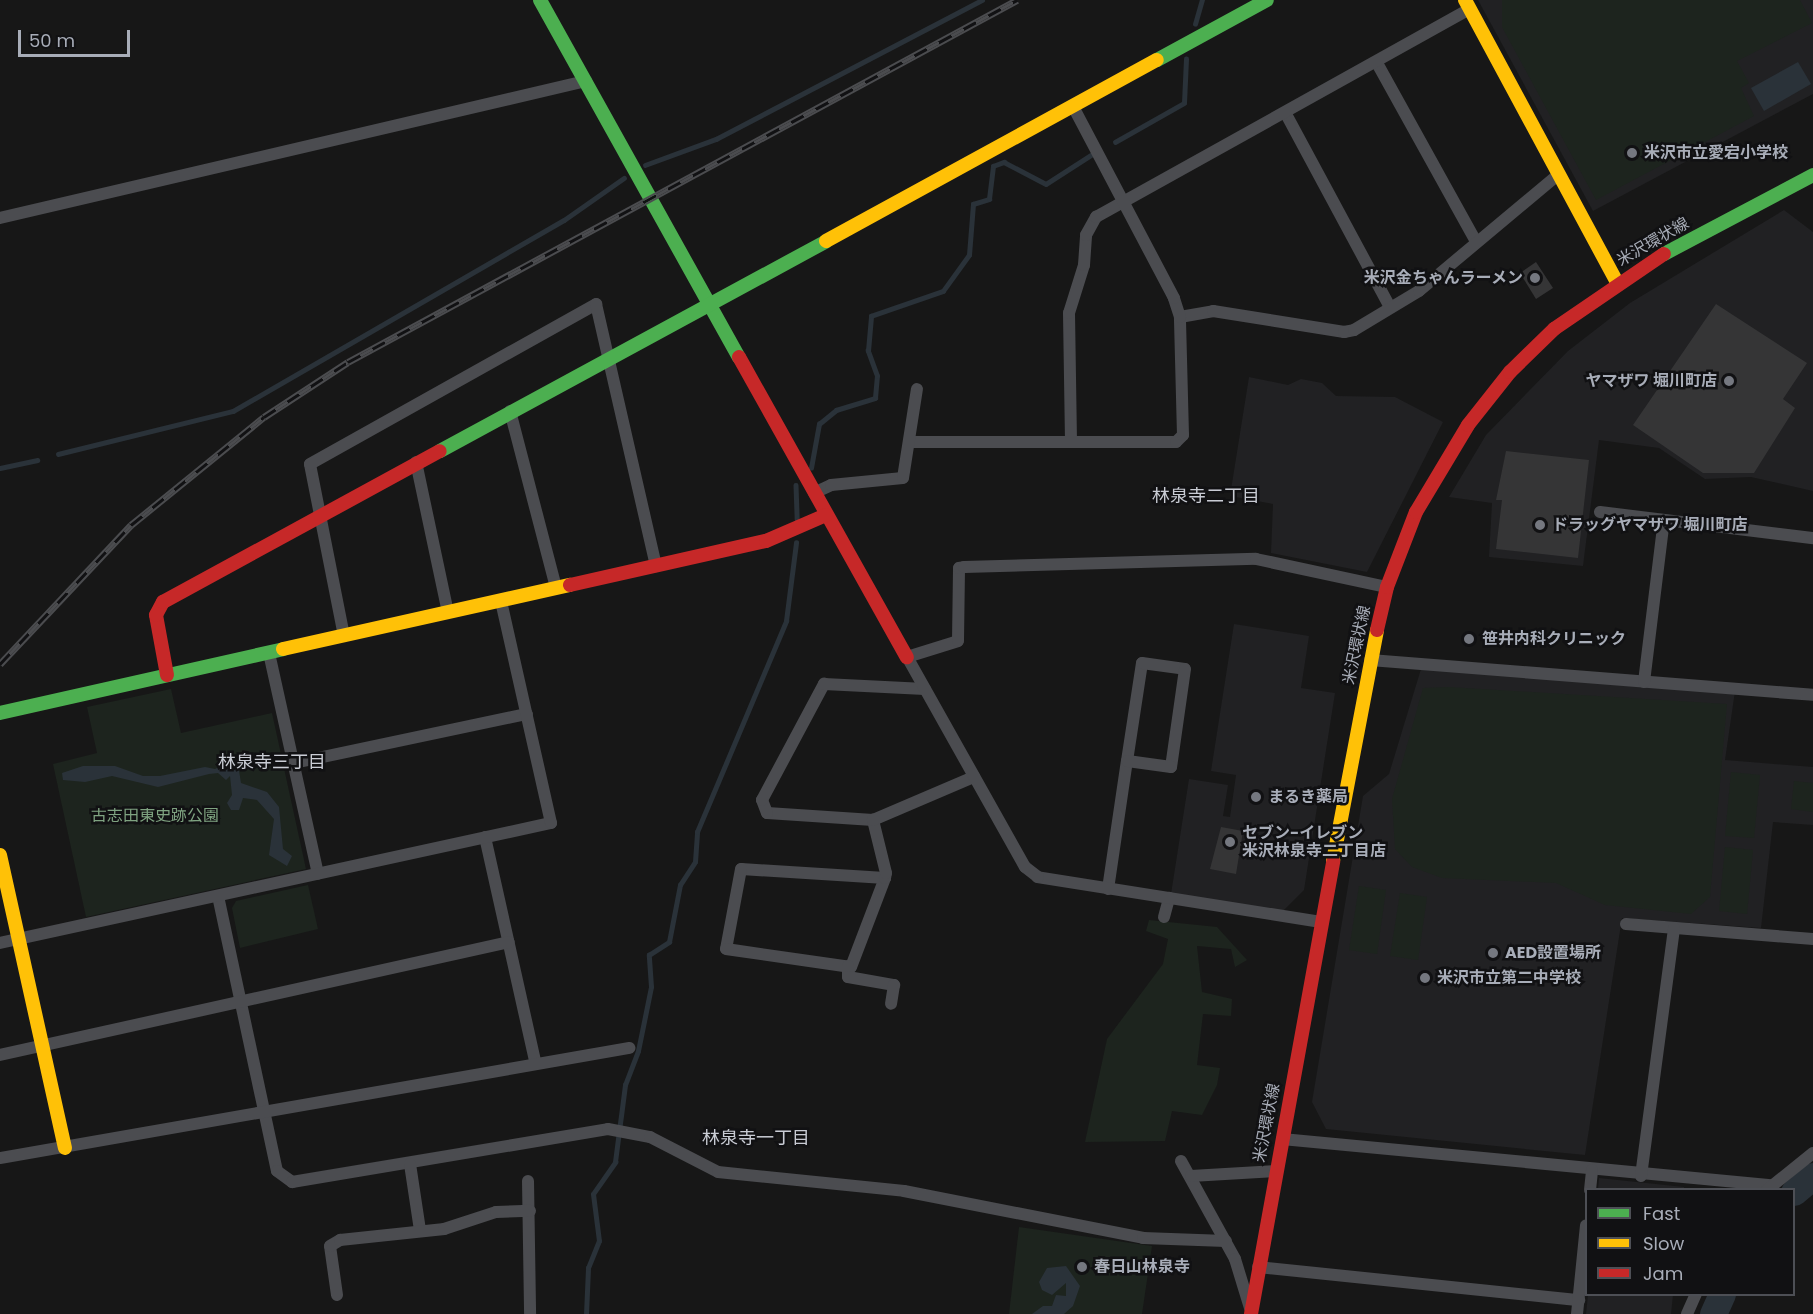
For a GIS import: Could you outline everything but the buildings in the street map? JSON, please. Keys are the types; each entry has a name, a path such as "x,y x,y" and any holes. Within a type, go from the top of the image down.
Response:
{"street":[{"path":"540,0 826,515 1025,867 1038,876 1321,922"},
{"path":"167,675 156,615 163,602 709,302 1074,108 1267,0"},
{"path":"1071,441 1069,313 1084,265 1086,235 1095,217 1377,63 1468,5 1617,282"},
{"path":"1377,63 1475,240"},
{"path":"0,218 586,81"},
{"path":"910,442 1176,442 1183,435 1179,317 1125,201 1074,108"},
{"path":"1286,114 1390,308"},
{"path":"1179,317 1213,311 1344,332 1427,285 1475,240 1559,174"},
{"name":"米沢環状線","path":"1251,1313 1275,1171 1370,660 1387,587 1416,512 1467,425 1535,346 1617,282 1813,176"},
{"path":"344,636 310,464 596,304 656,566"},
{"path":"814,493 831,485 900,481 910,442 917,389"},
{"path":"510,411 556,588"},
{"path":"416,462 448,612"},
{"path":"1600,512 1813,538"},
{"path":"0,713 766,541 826,515"},
{"path":"1644,682 1664,520"},
{"path":"907,657 958,641 959,568 964,567 1256,559 1387,587"},
{"path":"0,943 551,823 501,602"},
{"path":"269,653 318,874"},
{"path":"1370,660 1813,695"},
{"path":"1108,889 1127,761 1142,663 1185,669 1171,767 1127,761"},
{"path":"925,688 824,684 762,800 767,813 873,820 974,777"},
{"path":"294,763 527,714"},
{"path":"873,820 885,878 848,966 848,977 894,985 891,1004"},
{"path":"485,837 535,1061"},
{"path":"0,855 66,1148"},
{"path":"848,966 726,949 741,869 885,878"},
{"path":"218,896 277,1171 292,1182 608,1129 650,1137 718,1172 904,1191 1143,1238 1226,1241"},
{"path":"1164,917 1169,898"},
{"path":"1626,924 1813,939"},
{"path":"1641,1176 1674,928"},
{"path":"0,1055 509,942"},
{"path":"0,1158 266,1113 535,1061 629,1048"},
{"path":"1282,1139 1769,1187 1813,1152"},
{"path":"1181,1161 1226,1241 1251,1313"},
{"path":"410,1164 420,1230"},
{"path":"1590,1188 1592,1170"},
{"path":"1191,1176 1275,1171"},
{"path":"528,1181 530,1314"},
{"path":"337,1295 330,1246 340,1239 444,1228 496,1212 530,1210"},
{"path":"1577,1314 1585,1244"},
{"path":"1258,1267 1579,1300"},
{"path":"1686,1314 1695,1296"}],"shaded area":[{"name":"米沢市立愛宕小学校","path":"1478,0 1813,0 1813,94 1593,211"},
{"path":"1798,62 1811,84 1764,111 1751,88"},
{"path":"1784,210 1813,232 1813,491 1751,477 1705,479 1659,448 1599,440 1583,566 1489,557 1492,503 1449,497 1486,435 1568,351 1630,303"},
{"path":"1249,377 1288,385 1301,379 1322,383 1336,396 1395,397 1443,422 1367,572 1271,553 1273,504 1230,496"},
{"path":"1234,624 1309,636 1301,688 1335,693 1304,890 1283,911 1171,894 1189,779 1228,785 1223,816 1230,817 1236,775 1211,771"},
{"name":"米沢市立第二中学校","path":"1421,669 1735,691 1725,760 1813,767 1813,825 1773,822 1761,928 1622,918 1585,1155 1326,1129 1312,1102 1363,796 1389,774"},
{"path":"237,758 241,783 267,792 279,807 283,849 292,856 287,866 269,855 274,819 257,800 243,798 239,810 231,810 227,803 232,795 230,776 226,780 218,773 209,774 158,787 112,776 85,782 63,780 62,773 83,766 115,766 143,776 160,776 205,767 215,769"},
{"path":"1599,1178 1684,1187 1684,1188 1598,1188"},
{"path":"1066,1266 1080,1286 1073,1306 1064,1314 1032,1314 1043,1306 1052,1306 1056,1295 1066,1296 1066,1283 1052,1295 1042,1290 1039,1282 1047,1268"},
{"path":"1588,1296 1673,1296 1671,1314 1586,1314"}],"green space":[{"name":"米沢市立愛宕小学校","path":"1502,0 1800,0 1812,23 1737,61 1749,83 1741,88 1754,116 1596,200 1502,27"},
{"path":"1449,687 1727,704 1710,897 1691,914 1605,905 1556,883 1442,878 1412,867 1395,849 1392,799 1423,688"},
{"name":"古志田東史跡公園","path":"171,689 181,733 272,713 306,869 86,917 53,764 97,753 87,707"},
{"path":"1731,772 1760,775 1754,838 1725,836"},
{"path":"1794,781 1813,783 1813,812 1791,809"},
{"path":"1725,847 1753,850 1747,914 1719,911"},
{"path":"308,885 318,929 240,948 232,908 236,901"},
{"path":"1359,886 1386,890 1377,954 1349,950"},
{"path":"1400,893 1427,897 1418,960 1390,956"},
{"path":"1149,920 1217,927 1247,960 1235,967 1231,949 1197,946 1202,992 1232,999 1231,1016 1203,1014 1197,1065 1220,1068 1217,1085 1202,1115 1172,1111 1165,1141 1085,1142 1107,1039 1163,964 1168,939 1146,931"},
{"name":"春日山林泉寺","path":"1019,1227 1152,1246 1142,1314 1009,1314"}],"waterway":[{"path":"645,165 716,139 982,0"},
{"path":"1195,24 1202,0"},
{"path":"1115,142 1184,103 1186,59"},
{"path":"811,468 819,424 836,410 875,398 877,376 868,351 871,316 943,291 969,255 973,204 989,199 993,166 1004,162 1046,184 1091,155"},
{"path":"58,454 233,411 564,220 624,178"},
{"path":"0,468 37,460"},
{"path":"796,485 797,519"},
{"path":"586,1314 588,1268 599,1241 593,1194 615,1162 625,1085 638,1051 651,987 649,955 669,942 680,885 695,862 697,832 786,621 796,543"},
{"path":"1795,1191 1813,1176"},
{"path":"1713,1314 1721,1296"}],"railway":[{"path":"0,664 131,525 264,417 348,362 1017,0"}],"traffic: fast":[{"path":"540,0 739,357"},
{"path":"1157,60 1267,0"},
{"path":"1664,254 1813,175"},
{"path":"440,451 826,241"},
{"path":"0,713 283,649"}],"traffic: slow":[{"path":"1465,0 1617,282"},
{"path":"826,241 1157,60"},
{"path":"283,649 570,585"},
{"path":"1333,861 1377,630"},
{"path":"0,855 65,1148"}],"traffic: jam":[{"path":"1377,630 1387,587 1416,512 1468,425 1510,372 1554,329 1664,254"},
{"path":"739,357 907,657"},
{"path":"167,675 156,615 163,602 440,451"},
{"path":"570,585 766,541 826,515"},
{"path":"1251,1314 1333,861"}],"place":[{"name":"米沢市立愛宕小学校","path":"1632,153"},
{"name":"米沢金ちゃんラーメン","path":"1535,278"},
{"name":"ヤマザワ 堀川町店","path":"1729,381"},
{"name":"ドラッグヤマザワ 堀川町店","path":"1540,525"},
{"name":"笹井内科クリニック","path":"1469,639"},
{"name":"まるき薬局","path":"1256,797"},
{"name":"セブン-イレブン 米沢林泉寺二丁目店","path":"1230,842"},
{"name":"AED設置場所","path":"1493,953"},
{"name":"米沢市立第二中学校","path":"1425,978"},
{"name":"春日山林泉寺","path":"1082,1267"}],"district":[{"name":"林泉寺二丁目","path":"1206,496"},
{"name":"林泉寺三丁目","path":"272,762"},
{"name":"林泉寺一丁目","path":"756,1138"}]}
